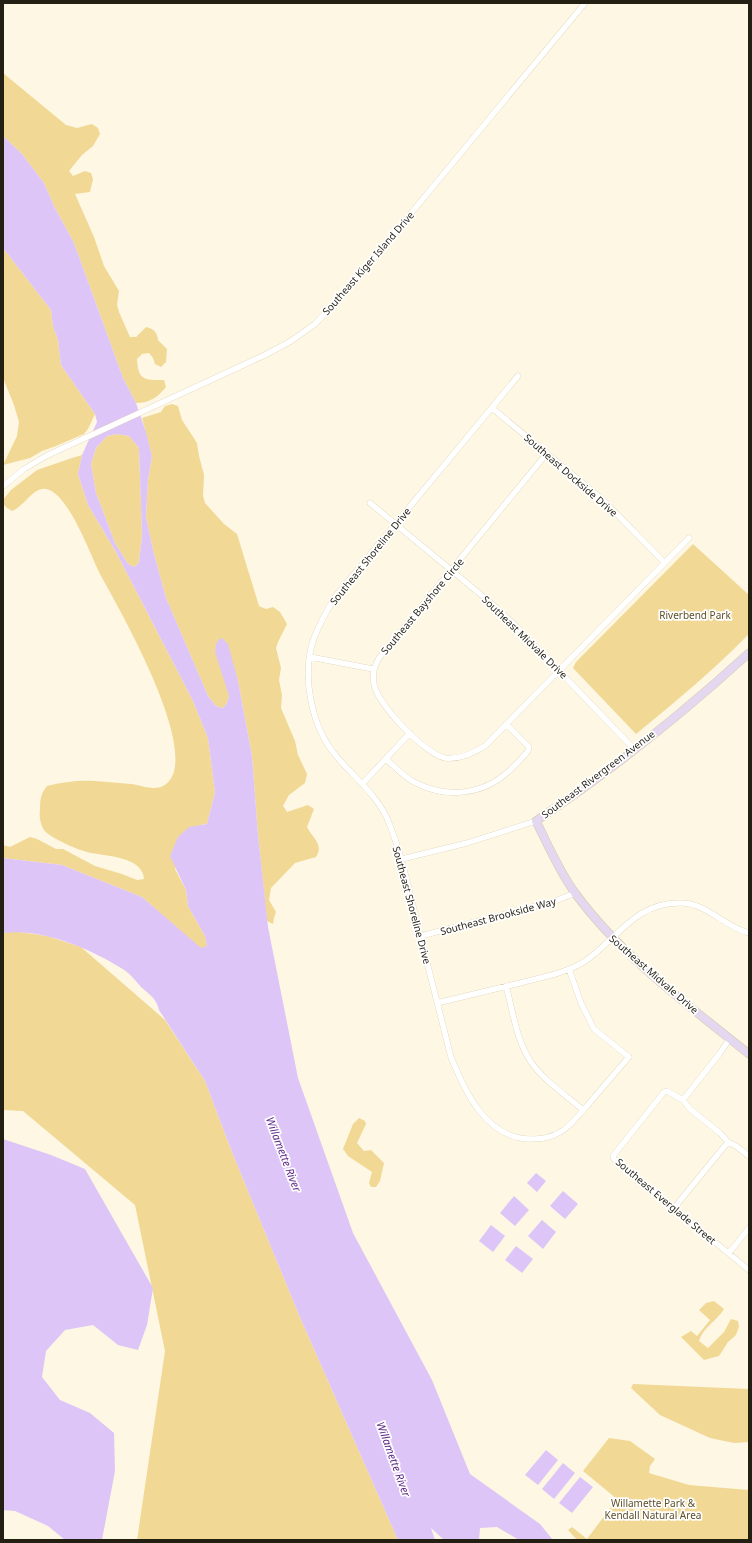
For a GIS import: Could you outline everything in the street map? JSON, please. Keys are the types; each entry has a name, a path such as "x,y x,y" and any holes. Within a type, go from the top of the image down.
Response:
{"street":[{"name":"Southeast Kiger Island Drive","path":"3,486 24,469 46,456 277,349 315,324 350,288 585,3"},
{"name":"Southeast Shoreline Drive","path":"518,376 335,597 321,621 314,639 310,657 308,680 311,701 322,737 336,756 384,810 402,859 451,1057 460,1080 472,1101 494,1126 505,1133 520,1138 548,1138 562,1131 573,1122 629,1057 594,1029 581,1003 569,969"},
{"name":"Southeast Dockside Drive","path":"492,408 602,499 664,562"},
{"name":"Southeast Bayshore Circle","path":"373,670 379,658 547,453"},
{"name":"Southeast Midvale Drive","path":"370,503 452,570 517,627 634,749"},
{"path":"310,657 373,670 374,686 382,702 423,746 444,758 459,758 469,755 485,746 689,538"},
{"name":"Southeast Rivergreen Avenue","path":"402,859 467,843 536,820 571,797 634,749 749,653"},
{"path":"386,759 414,782 420,785 450,794 469,792 490,785 508,772 528,751 529,747 506,724"},
{"path":"362,784 410,733"},
{"name":"Southeast Midvale Drive","path":"536,820 560,868 575,893 611,937 653,976 749,1054"},
{"name":"Southeast Brookside Way","path":"420,936 555,901 575,893"},
{"path":"437,1003 569,969 589,958 629,921 642,912 654,907 673,903 683,903 702,908 731,927 749,933"},
{"path":"506,986 520,1040 531,1063 583,1110"},
{"path":"730,1038 683,1100 728,1142 749,1156"},
{"name":"Southeast Everglade Street","path":"683,1100 667,1091 664,1092 613,1156 614,1159 749,1270"},
{"path":"674,1208 728,1142"},
{"path":"728,1253 749,1228"}],"green space":[{"path":"3,73 66,125 77,128 92,124 98,128 100,134 93,146 82,155 69,171 73,176 85,171 91,173 93,179 90,192 75,194 94,237 104,266 119,291 117,305 130,337 136,337 146,327 155,331 158,340 167,349 166,362 161,367 155,364 149,353 142,354 137,359 139,372 144,378 164,380 166,387 160,394 150,401 136,403 123,378 74,243 54,206 44,183 22,154 3,136"},
{"path":"3,248 51,310 53,326 58,340 61,365 95,414 84,434 42,451 30,458 3,465 17,436 19,422 3,378"},
{"path":"172,404 178,406 182,420 197,443 204,475 203,496 205,503 224,524 237,534 259,606 266,609 273,607 280,612 287,624 276,648 281,668 279,680 282,695 281,708 295,741 298,755 307,774 305,783 289,795 283,806 287,812 308,805 314,809 307,827 317,842 319,849 316,857 295,863 271,888 269,900 276,912 273,924 267,921 252,756 238,681 223,708 216,706 208,696 166,598 146,517 148,480 152,456 142,418 161,412 165,406"},
{"path":"117,434 129,436 139,448 142,535 139,563 134,567 128,564 115,543 96,493 91,464 96,448 107,436"},
{"path":"82,455 78,474 88,505 116,552 193,701 208,738 215,792 207,824 201,825 175,869 186,890 188,906 205,936 207,946 201,949 142,897 62,865 3,858 3,845 10,847 30,837 56,849 63,849 95,866 137,880 144,879 138,866 131,862 115,857 80,850 47,833 44,830 40,820 41,797 47,786 77,781 131,784 155,788 163,786 174,771 175,747 168,717 155,684 140,650 101,576 71,513 55,493 46,489 37,491 21,506 12,511 6,507 3,502 11,490 37,470"},
{"name":"Riverbend Park","path":"693,544 749,595 749,634 680,698 636,734 573,668 576,662"},
{"path":"13,931 47,936 81,947 165,1020 205,1081 232,1152 299,1315 398,1540 137,1540 165,1351 135,1205 23,1111 3,1110 3,933"},
{"path":"359,1118 365,1121 366,1124 357,1143 364,1151 371,1150 384,1163 380,1181 376,1187 371,1187 369,1183 372,1172 348,1156 343,1149 353,1124"},
{"path":"714,1301 724,1309 707,1328 699,1341 708,1348 724,1332 731,1319 738,1321 739,1327 736,1335 728,1342 719,1356 704,1360 681,1337 691,1331 697,1336 710,1320 699,1310 706,1303"},
{"path":"633,1384 749,1389 749,1442 734,1443 710,1438 660,1415 631,1388"},
{"name":"Willamette Park & Kendall Natural Area","path":"609,1438 630,1441 655,1459 650,1466 649,1473 689,1485 749,1490 749,1540 577,1540 568,1530 572,1527 587,1539 617,1499 583,1471"}],"water":[{"name":"Willamette River","path":"3,136 22,154 44,183 54,206 74,243 123,378 136,403 152,456 148,480 146,517 166,598 208,696 216,706 223,708 227,703 229,696 215,652 216,644 220,638 228,644 238,681 252,756 258,835 268,927 298,1078 353,1233 432,1380 470,1474 540,1524 553,1540 519,1540 497,1527 480,1528 479,1540 444,1540 431,1528 435,1540 398,1540 299,1315 232,1152 205,1081 159,1010 158,1006 150,995 129,974 94,953 64,941 49,937 18,932 3,933 3,858 62,865 142,897 201,948 207,946 205,936 188,906 186,890 170,856 178,837 189,827 207,824 215,792 208,738 193,701 116,552 88,505 78,474 82,455 97,422 95,414 61,365 58,340 53,326 51,310 3,248","holes":["117,434 129,436 139,448 142,535 139,563 134,567 128,564 115,543 96,493 91,464 96,448 107,436"]},
{"path":"3,1139 51,1155 85,1169 153,1288 147,1325 138,1350 118,1345 93,1325 65,1330 46,1351 42,1377 60,1400 90,1413 114,1433 115,1471 102,1540 65,1540 48,1526 15,1511 3,1510"},
{"path":"536,1173 546,1181 537,1192 527,1183"},
{"path":"563,1191 578,1204 565,1219 550,1206"},
{"path":"514,1196 529,1210 515,1226 500,1213"},
{"path":"542,1220 556,1232 543,1249 528,1236"},
{"path":"491,1225 505,1236 493,1252 479,1241"},
{"path":"516,1246 533,1259 522,1273 505,1260"},
{"path":"546,1450 558,1460 538,1485 525,1475"},
{"path":"563,1463 575,1473 554,1499 542,1489"},
{"path":"580,1477 593,1487 572,1513 559,1503"}]}
